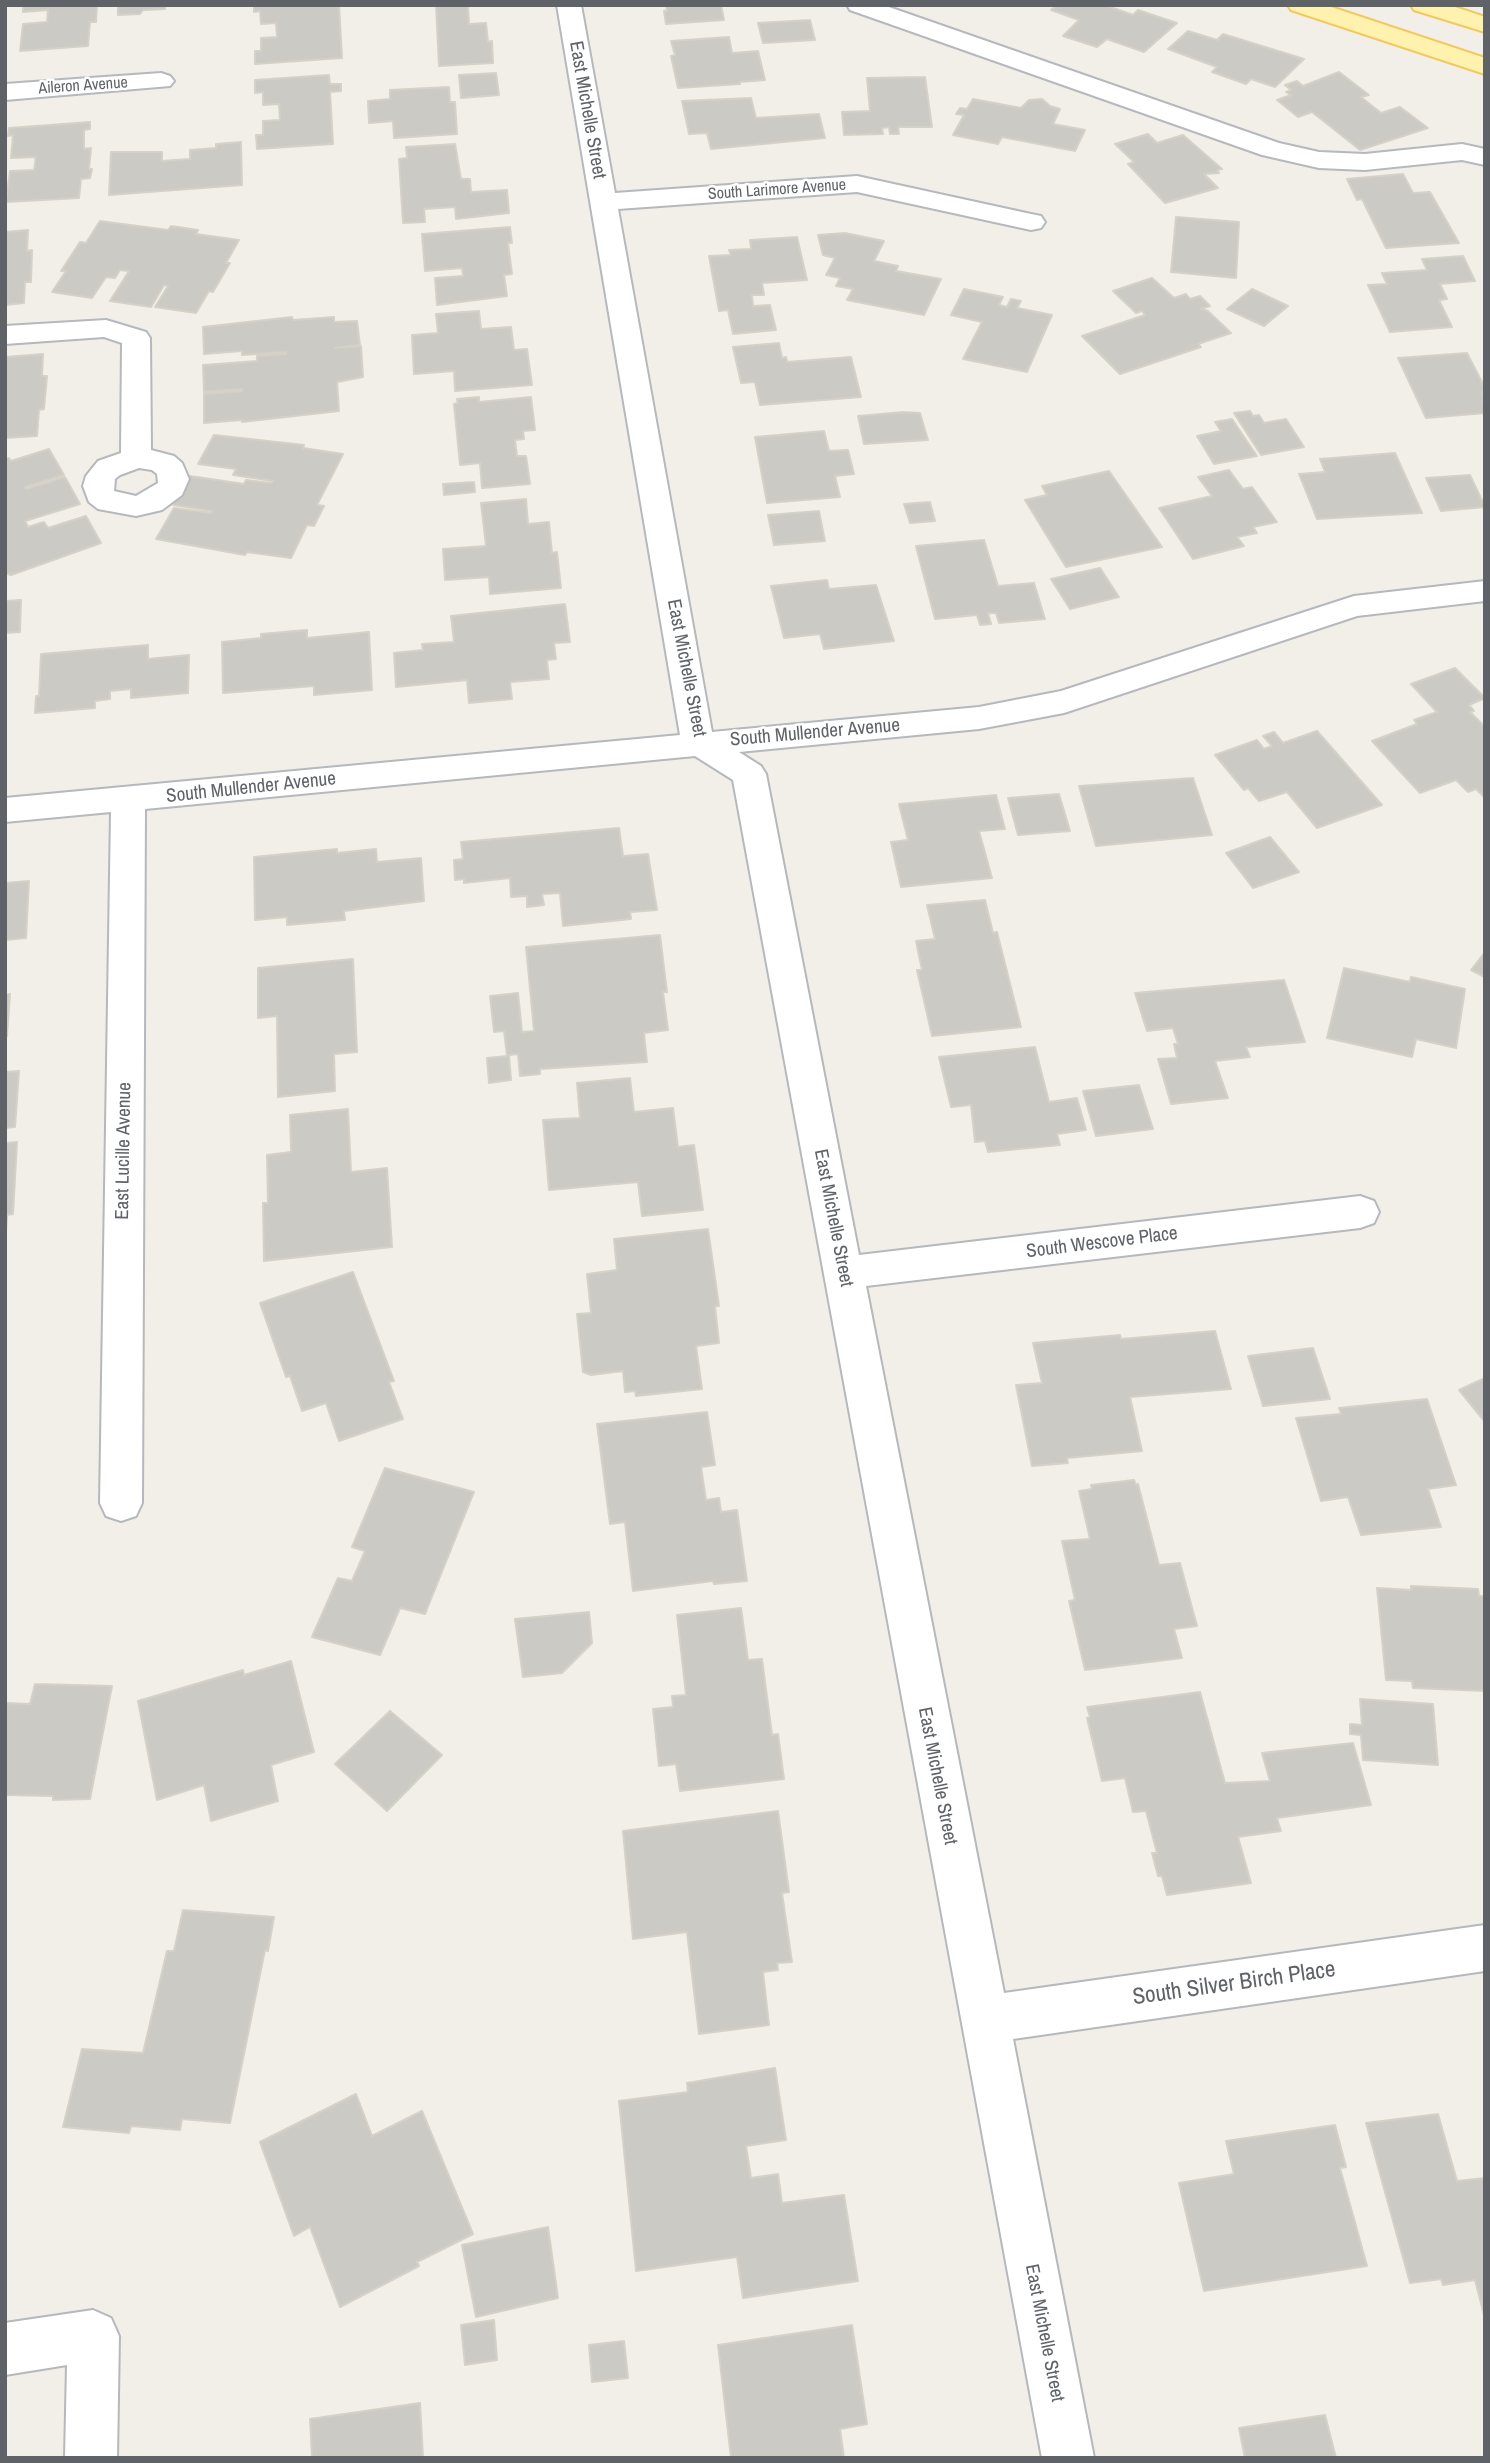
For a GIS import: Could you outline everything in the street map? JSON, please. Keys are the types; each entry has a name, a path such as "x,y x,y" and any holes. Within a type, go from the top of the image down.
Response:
{"main road":[{"path":"1300,5 1485,66"},
{"path":"1423,5 1485,25"}],"street":[{"name":"East Michelle Street","path":"569,5 698,743 749,774 1068,2458"},
{"path":"859,5 1270,149 1318,160 1365,162 1462,152 1485,157"},
{"name":"Aileron Avenue","path":"5,92 161,81"},
{"name":"South Larimore Avenue","path":"603,202 857,184 1031,222"},
{"path":"5,335 106,328 136,338 136,458"},
{"name":"South Mullender Avenue","path":"5,810 979,718 1052,704 1353,606 1485,591"},
{"name":"East Lucille Avenue","path":"121,1503 128,800"},
{"name":"South Wescove Place","path":"843,1273 1360,1212"},
{"name":"South Silver Birch Place","path":"983,2020 1485,1948"},
{"path":"5,2348 93,2336 91,2458"}],"building":[{"path":"23,5 97,5 96,22 90,22 88,46 20,51 23,24 47,22 48,10 23,12"},
{"path":"118,5 165,5 165,9 118,15"},
{"path":"254,5 339,5 342,58 255,64 255,51 261,51 261,38 277,37 276,23 261,24 260,11 254,12"},
{"path":"436,5 468,5 469,24 486,23 488,42 492,41 493,63 439,66"},
{"path":"666,5 721,5 724,20 666,24"},
{"path":"1057,5 1105,5 1133,15 1138,10 1177,23 1144,52 1107,39 1097,47 1063,36 1079,20 1051,10"},
{"path":"810,20 815,40 763,43 758,23"},
{"path":"1188,31 1217,40 1223,34 1304,59 1275,87 1251,79 1246,84 1212,72 1217,67 1168,49"},
{"path":"729,37 732,53 758,51 765,80 678,88 671,56 675,55 671,41"},
{"path":"1339,72 1369,95 1361,97 1381,113 1400,107 1428,128 1360,150 1312,112 1298,117 1277,100 1291,95 1286,92 1291,90 1285,85 1297,81 1303,86"},
{"path":"496,73 499,95 461,98 459,75"},
{"path":"329,75 330,84 341,84 341,91 330,92 333,144 257,149 256,135 263,135 263,121 280,120 279,104 263,105 263,92 255,93 255,80"},
{"path":"925,77 932,127 898,127 899,134 890,134 889,127 882,128 883,134 844,135 842,112 870,111 867,78"},
{"path":"449,87 450,102 455,102 457,134 394,138 393,121 369,123 368,101 390,99 390,90"},
{"path":"751,98 756,118 819,114 825,138 711,149 707,133 689,134 682,101"},
{"path":"973,99 1021,108 1029,100 1042,99 1050,106 1060,109 1053,124 1085,130 1075,151 1002,137 998,144 953,135 964,115 956,114 960,108 967,109"},
{"path":"90,122 90,129 84,130 84,149 91,148 89,169 92,169 90,178 81,179 79,198 6,202 10,171 34,170 36,157 11,158 13,135 8,136 9,128"},
{"path":"1148,134 1157,143 1183,135 1222,169 1217,170 1219,173 1204,174 1218,188 1165,203 1128,164 1134,162 1115,144"},
{"path":"241,142 242,185 109,195 111,152 162,152 162,161 190,159 190,150"},
{"path":"455,144 461,179 470,179 471,192 507,190 509,213 456,219 455,207 424,209 425,222 403,223 399,159 407,158 406,147"},
{"path":"1403,174 1413,193 1430,192 1459,243 1386,248 1362,199 1357,200 1347,179"},
{"path":"1176,217 1239,222 1236,278 1171,272"},
{"path":"100,221 168,230 171,226 198,230 196,234 239,240 226,263 230,263 213,292 209,291 196,313 155,307 168,286 164,285 151,307 110,301 129,271 120,270 115,278 106,277 92,298 52,292 66,271 61,271 80,242 86,243"},
{"path":"510,227 512,243 508,243 512,274 504,275 507,296 437,305 435,278 463,276 462,268 425,271 422,234"},
{"path":"28,230 27,251 32,250 31,282 25,282 24,303 5,305 5,232"},
{"path":"845,233 884,241 874,261 898,266 896,271 941,279 924,315 847,300 853,289 836,286 840,278 826,275 835,258 823,255 818,235"},
{"path":"797,237 807,280 762,283 764,295 752,295 753,306 770,305 776,330 733,334 728,310 719,311 709,256 731,255 729,250 751,249 750,240"},
{"path":"1463,256 1475,281 1440,284 1447,299 1439,300 1452,327 1390,332 1368,285 1387,284 1382,273 1427,270 1422,259"},
{"path":"1152,278 1174,298 1186,294 1190,299 1200,296 1210,306 1201,309 1208,311 1231,333 1198,344 1201,347 1120,374 1082,336 1145,315 1142,311 1136,313 1113,291"},
{"path":"964,289 1003,297 999,305 1007,307 1011,299 1021,301 1017,308 1052,315 1027,372 963,359 982,322 951,315"},
{"path":"1252,289 1288,306 1264,326 1227,309"},
{"path":"479,311 481,329 511,327 514,350 527,349 532,385 455,391 454,371 414,374 412,335 438,333 436,314"},
{"path":"292,317 293,320 334,317 334,322 357,321 360,345 335,348 361,346 363,377 337,382 339,411 242,422 204,423 204,394 242,389 204,392 203,365 257,361 257,356 286,352 204,354 203,327"},
{"path":"779,343 782,358 786,357 787,362 851,357 861,397 760,405 755,382 741,383 733,347"},
{"path":"1467,353 1485,388 1482,392 1485,413 1426,418 1398,358"},
{"path":"43,354 42,376 47,376 44,409 39,410 37,436 5,438 5,357"},
{"path":"479,397 479,402 531,397 535,430 523,431 524,439 515,440 517,456 526,456 530,484 482,488 480,463 460,465 454,404 458,403 457,399"},
{"path":"1250,411 1253,416 1259,415 1264,423 1286,419 1304,447 1261,455 1234,413"},
{"path":"920,413 928,440 864,444 858,416"},
{"path":"1232,419 1257,456 1214,464 1197,436 1221,431 1215,422"},
{"path":"824,431 829,451 848,450 854,474 835,476 840,497 767,503 755,437"},
{"path":"214,435 304,445 303,448 343,454 317,505 324,506 314,526 307,525 291,558 247,552 245,555 156,539 174,508 211,513 212,511 173,505 190,476 244,484 246,480 273,481 233,475 236,469 198,464"},
{"path":"49,449 64,475 25,487 26,489 65,477 80,504 25,521 28,527 44,522 48,528 86,516 101,543 11,575 5,573 5,459 9,458 11,461"},
{"path":"1395,453 1422,513 1317,519 1299,474 1325,472 1320,459"},
{"path":"1229,470 1243,489 1252,487 1277,522 1253,527 1257,533 1237,537 1244,546 1193,559 1159,508 1212,496 1198,477"},
{"path":"1109,471 1162,547 1066,567 1025,500 1047,495 1042,486"},
{"path":"1470,475 1485,507 1441,511 1426,478"},
{"path":"474,482 475,492 444,495 443,484"},
{"path":"526,499 528,524 549,522 552,553 557,552 561,588 490,594 489,577 445,580 443,549 486,546 481,503"},
{"path":"930,502 935,521 910,523 904,504"},
{"path":"819,511 825,541 774,545 768,515"},
{"path":"984,540 998,586 1034,583 1045,619 999,623 996,613 988,613 991,624 980,625 977,615 935,619 916,546"},
{"path":"1100,568 1119,597 1070,609 1051,579"},
{"path":"827,580 829,589 876,585 894,641 824,649 820,634 784,638 771,586"},
{"path":"21,600 20,632 5,633 5,601"},
{"path":"565,604 570,642 554,643 556,659 547,660 549,679 510,682 512,699 469,703 467,680 396,687 394,653 423,650 422,644 454,642 451,616"},
{"path":"307,630 307,638 369,632 372,690 314,695 314,686 223,693 222,642 261,638 261,634"},
{"path":"148,645 148,659 189,655 188,693 131,698 131,689 110,691 110,699 95,701 95,708 35,713 36,696 39,696 41,654"},
{"path":"1455,668 1485,698 1469,705 1474,711 1470,712 1485,727 1485,798 1476,789 1468,792 1456,780 1420,793 1372,741 1417,724 1414,720 1437,712 1411,684"},
{"path":"1317,731 1382,805 1317,828 1287,792 1259,801 1248,788 1244,790 1215,755 1257,740 1264,749 1272,746 1263,736 1274,732 1283,743"},
{"path":"1193,778 1212,835 1096,846 1079,786"},
{"path":"1059,794 1070,831 1018,835 1008,798"},
{"path":"996,795 1005,829 979,831 992,878 901,887 891,842 908,840 899,804"},
{"path":"619,828 623,856 648,854 657,910 630,912 631,919 563,926 560,893 542,894 544,905 527,907 527,896 511,897 510,878 464,883 464,879 455,880 454,860 463,859 461,842"},
{"path":"1270,837 1299,872 1253,888 1226,853"},
{"path":"337,849 337,853 376,849 377,862 421,858 424,901 344,911 345,920 287,925 287,917 255,920 254,857"},
{"path":"29,881 26,938 5,940 5,883"},
{"path":"985,900 993,933 997,932 1021,1027 932,1036 917,970 922,970 916,941 935,939 927,905"},
{"path":"660,935 667,992 663,992 668,1030 644,1033 647,1062 540,1069 540,1074 520,1076 518,1054 509,1055 511,1080 489,1083 487,1058 507,1056 504,1031 494,1032 490,996 518,993 522,1032 534,1031 526,947"},
{"path":"1485,952 1485,977 1471,970"},
{"path":"353,959 357,1052 334,1054 335,1091 278,1097 277,1016 258,1018 258,968"},
{"path":"1344,968 1410,982 1411,977 1465,989 1456,1048 1416,1039 1412,1057 1327,1038"},
{"path":"1284,980 1305,1042 1246,1047 1250,1057 1215,1061 1228,1098 1171,1104 1158,1059 1177,1058 1174,1044 1178,1044 1173,1028 1147,1031 1135,993"},
{"path":"10,994 7,1036 5,1037 5,995"},
{"path":"1035,1047 1049,1102 1077,1098 1086,1130 1057,1134 1060,1145 988,1152 985,1141 975,1142 971,1105 951,1107 939,1057"},
{"path":"19,1071 15,1127 5,1128 5,1072"},
{"path":"630,1078 634,1112 673,1108 678,1147 694,1145 703,1210 642,1216 638,1182 549,1190 543,1120 580,1118 577,1083"},
{"path":"1139,1085 1153,1129 1096,1136 1083,1091"},
{"path":"348,1109 351,1172 387,1168 392,1247 264,1261 263,1203 268,1203 267,1155 291,1152 290,1115"},
{"path":"17,1142 13,1214 7,1215 5,1251 5,1143"},
{"path":"708,1229 719,1306 715,1306 719,1343 696,1346 702,1389 636,1396 635,1391 625,1392 623,1371 591,1375 583,1372 577,1314 591,1313 587,1274 617,1270 614,1239"},
{"path":"353,1272 394,1381 389,1382 403,1419 339,1441 326,1403 302,1411 290,1376 286,1377 260,1303"},
{"path":"1215,1331 1231,1389 1130,1397 1142,1451 1067,1458 1068,1463 1032,1466 1016,1385 1042,1383 1033,1343 1120,1335 1121,1339"},
{"path":"1313,1348 1330,1399 1263,1406 1248,1356"},
{"path":"1485,1378 1485,1422 1459,1390"},
{"path":"1427,1399 1456,1485 1428,1489 1441,1527 1361,1535 1348,1497 1321,1501 1296,1418 1341,1414 1339,1408"},
{"path":"707,1412 715,1465 701,1467 706,1500 719,1498 721,1512 737,1510 747,1581 714,1584 713,1581 633,1591 625,1522 610,1524 597,1424"},
{"path":"385,1468 474,1492 425,1614 400,1608 380,1655 312,1637 338,1578 352,1581 365,1551 352,1547"},
{"path":"1134,1480 1136,1485 1138,1484 1159,1565 1180,1563 1197,1626 1174,1629 1182,1658 1085,1670 1069,1601 1075,1600 1062,1541 1090,1539 1079,1491 1092,1489 1091,1485"},
{"path":"1411,1586 1478,1589 1479,1596 1485,1596 1485,1691 1413,1688 1412,1681 1386,1680 1377,1588 1411,1590"},
{"path":"741,1608 748,1660 762,1659 772,1735 778,1734 784,1779 680,1791 676,1764 659,1766 653,1709 673,1707 672,1696 686,1695 677,1615"},
{"path":"589,1612 592,1643 562,1673 523,1677 515,1619"},
{"path":"291,1661 314,1752 271,1765 278,1801 211,1821 204,1785 157,1800 138,1701 243,1670 244,1675"},
{"path":"35,1684 112,1686 90,1799 53,1800 53,1796 5,1795 5,1703 30,1704"},
{"path":"1200,1692 1225,1783 1270,1781 1262,1753 1353,1743 1371,1805 1277,1818 1281,1831 1238,1837 1251,1883 1167,1895 1152,1853 1157,1853 1146,1811 1133,1812 1125,1778 1102,1781 1087,1718 1090,1717 1087,1707"},
{"path":"1360,1699 1433,1704 1438,1765 1363,1760 1361,1735 1350,1734 1350,1724 1362,1725"},
{"path":"390,1711 442,1755 387,1811 335,1764"},
{"path":"778,1811 789,1892 782,1893 792,1962 777,1963 778,1970 763,1972 769,2025 699,2034 687,1932 633,1939 623,1831"},
{"path":"183,1910 274,1917 230,2123 182,2119 180,2130 131,2126 129,2133 63,2127 82,2049 143,2053 167,1951 174,1951"},
{"path":"775,2068 786,2140 746,2146 751,2178 778,2174 782,2203 844,2195 858,2281 743,2298 737,2257 636,2271 619,2101 688,2092 687,2083"},
{"path":"356,2094 372,2136 422,2111 473,2234 417,2262 419,2266 340,2307 310,2227 294,2236 260,2142"},
{"path":"1438,2114 1457,2181 1485,2178 1485,2319 1475,2280 1443,2285 1441,2279 1410,2283 1366,2123"},
{"path":"1335,2125 1346,2167 1340,2168 1367,2266 1204,2291 1179,2183 1234,2174 1226,2141"},
{"path":"548,2227 558,2298 476,2317 462,2245"},
{"path":"494,2320 497,2360 465,2365 461,2325"},
{"path":"852,2325 867,2424 840,2429 844,2458 731,2458 718,2345"},
{"path":"624,2341 628,2378 592,2382 589,2345"},
{"path":"420,2403 423,2458 312,2458 310,2419"},
{"path":"1325,2415 1336,2458 1245,2458 1239,2428"}]}
